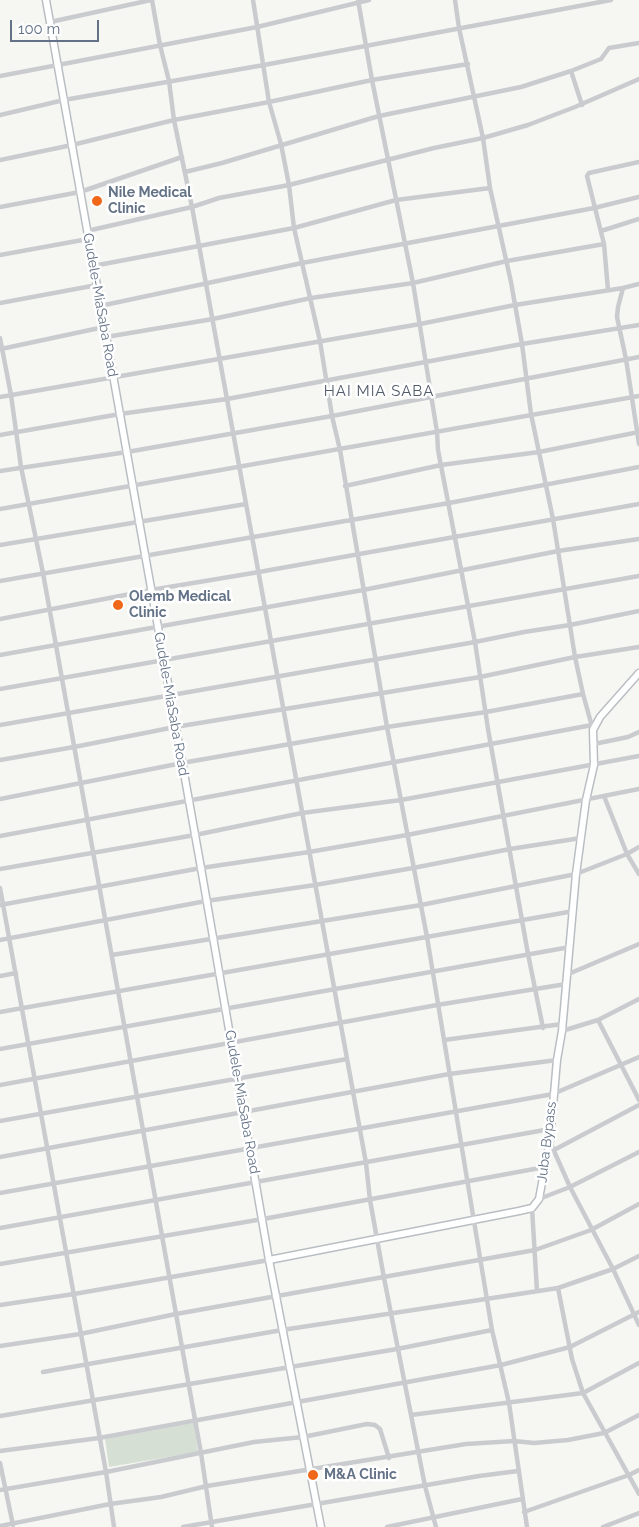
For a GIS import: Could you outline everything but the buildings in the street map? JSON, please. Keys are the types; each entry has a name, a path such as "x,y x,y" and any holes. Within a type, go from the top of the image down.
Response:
{"main road":[{"name":"Gudele-MiaSaba Road","path":"46,0 269,1260"},
{"path":"592,728 639,673"},
{"name":"Juba Bypass","path":"532,1208 539,1199 550,1140 553,1094 574,911 576,874 586,800 594,765 592,728"},
{"path":"321,1527 269,1260 532,1208"}],"street":[{"path":"50,22 152,0 160,45 170,81 174,120 213,319 322,920 339,1024 360,1129 376,1238 397,1349 420,1452 425,1486 436,1527"},
{"path":"253,0 270,102 289,185 294,228 320,341 332,416 340,450 393,762 427,937 448,1074 492,1330 508,1402 527,1527"},
{"path":"0,76 257,27 369,0"},
{"path":"0,836 296,779 592,728 582,694 575,658 553,519 531,414 522,344 507,261 490,188 483,138 459,28 455,0"},
{"path":"0,115 64,100 264,65 611,0"},
{"path":"359,1 365,45 413,283 438,432 441,465 462,571 542,1028"},
{"path":"185,172 222,163 379,116 521,87 601,59 609,48 639,43"},
{"path":"0,160 72,145 174,120 372,80 468,64"},
{"path":"571,71 582,104"},
{"path":"0,255 88,235 219,198 289,185 434,148 483,138 528,125 639,79"},
{"path":"0,207 80,192 182,157"},
{"path":"608,290 604,244 587,174 639,162"},
{"path":"93,266 294,228 396,200 490,188"},
{"path":"100,306 206,282 594,208 639,196"},
{"path":"601,231 639,219"},
{"path":"106,337 213,319 311,298 413,283 507,261 604,244"},
{"path":"0,397 639,284"},
{"path":"0,302 96,285"},
{"path":"623,288 618,307 618,328 626,359 639,444"},
{"path":"0,435 120,414 227,399 522,344 639,325"},
{"path":"1,349 104,327"},
{"path":"0,338 11,395 21,467 37,540 156,1200 207,1486 212,1525"},
{"path":"0,471 126,452 332,416 639,357"},
{"path":"0,509 639,396"},
{"path":"345,486 441,465 539,452 638,432"},
{"path":"0,581 449,503 639,467"},
{"path":"0,545 246,504"},
{"path":"0,619 151,590 639,504"},
{"path":"0,654 363,590 558,551 639,539"},
{"path":"0,689 639,576"},
{"path":"0,725 570,625 639,611"},
{"path":"0,760 175,727 480,678 639,647"},
{"path":"0,799 182,763 582,694"},
{"path":"594,744 628,737 639,732"},
{"path":"0,870 194,835 302,813 401,800 639,756"},
{"path":"2,905 201,868 407,835 639,788"},
{"path":"604,796 627,854 639,874"},
{"path":"0,940 206,902 315,886 510,849 581,838"},
{"path":"112,955 420,905 576,874 627,854 639,847"},
{"path":"0,888 106,1472 114,1527"},
{"path":"0,1012 574,911"},
{"path":"566,976 639,944"},
{"path":"0,1049 570,947"},
{"path":"0,976 16,973"},
{"path":"0,1085 566,984"},
{"path":"444,1040 542,1028 562,1028 598,1020 639,999"},
{"path":"598,1020 639,1100"},
{"path":"0,1193 553,1094 639,1057"},
{"path":"0,1121 347,1059"},
{"path":"0,1157 448,1074 557,1060"},
{"path":"554,1150 639,1105"},
{"path":"0,1228 550,1129"},
{"path":"550,1140 570,1187 613,1269 639,1326"},
{"path":"539,1199 570,1187 639,1152"},
{"path":"0,1264 370,1200 545,1167"},
{"path":"0,1346 80,1334 176,1314 276,1298 535,1250 592,1230 639,1204"},
{"path":"532,1208 536,1291"},
{"path":"43,1372 282,1330 558,1288 613,1269 639,1256"},
{"path":"0,1305 269,1260"},
{"path":"558,1288 570,1347 583,1393 639,1494"},
{"path":"0,1451 99,1438 501,1365 570,1347 639,1312"},
{"path":"0,1416 397,1349 492,1330"},
{"path":"412,1415 583,1393 639,1363"},
{"path":"0,1526 13,1526 110,1504 161,1497 207,1486 310,1471 466,1444 514,1441 534,1443 568,1440 604,1433 639,1415"},
{"path":"0,1490 106,1472 254,1442 303,1436 367,1424 375,1424 380,1429 389,1458"},
{"path":"0,1463 13,1526"},
{"path":"524,1512 639,1470"},
{"path":"184,1527 212,1525 479,1476 518,1471"},
{"path":"388,1527 522,1499"},
{"path":"603,1527 639,1513"}],"shaded area":[{"path":"194,1423 198,1452 109,1467 105,1439"}],"place":[{"name":"Nile Medical Clinic","path":"97,201"},
{"name":"Olemb Medical Clinic","path":"118,605"},
{"name":"M&A Clinic","path":"313,1475"}],"district":[{"name":"HAI MIA SABA","path":"379,391"}]}
